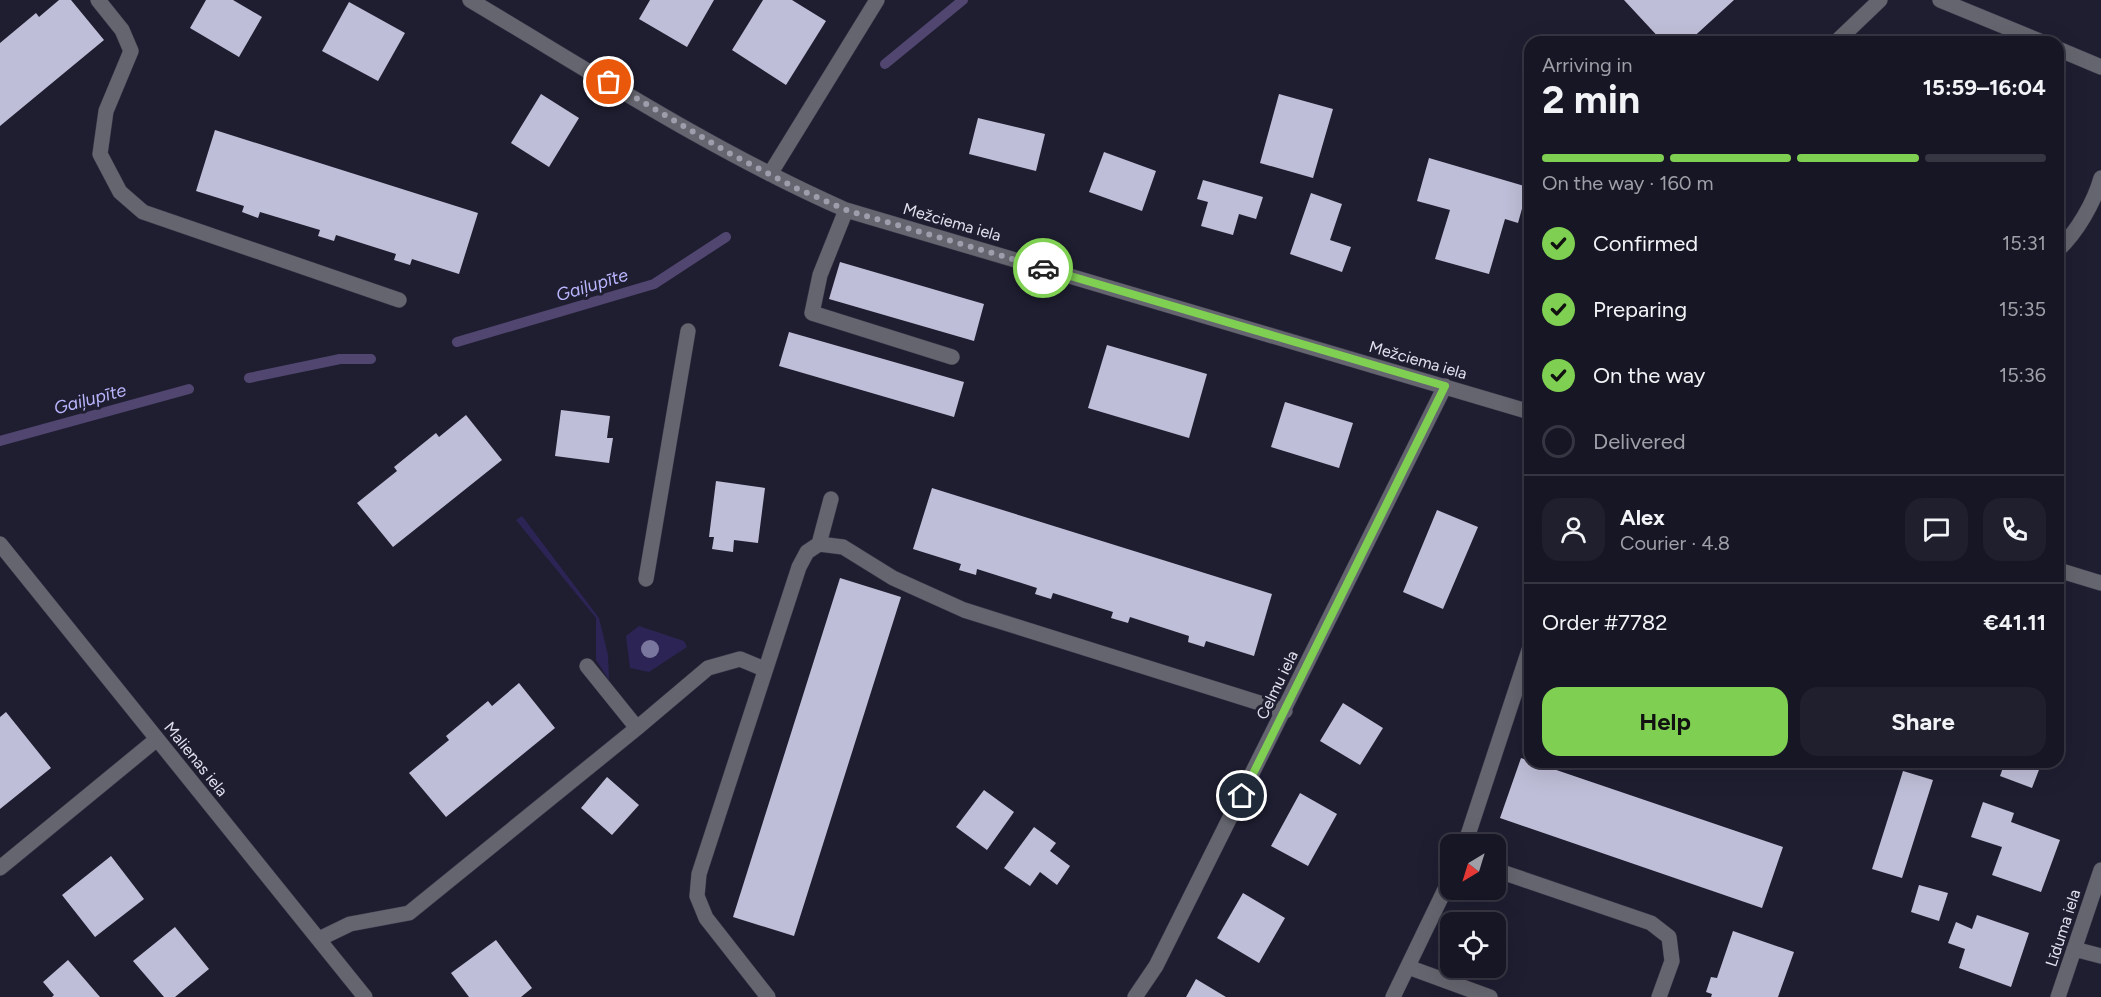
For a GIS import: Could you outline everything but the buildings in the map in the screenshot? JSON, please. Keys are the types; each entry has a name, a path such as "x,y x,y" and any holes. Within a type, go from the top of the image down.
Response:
{"street":[{"path":"98,0 122,30 131,51 106,111 100,154 120,192 143,212 399,300"},
{"name":"Mežciema iela","path":"470,0 729,153 846,210 1524,410"},
{"path":"770,174 877,0"},
{"path":"1842,36 1880,0"},
{"path":"1940,0 2027,36"},
{"path":"2064,52 2101,67"},
{"path":"2064,244 2070,239 2098,190 2101,178"},
{"path":"846,210 820,275 812,313 952,357"},
{"path":"646,579 688,331"},
{"name":"Celmu iela","path":"1135,997 1156,966 1445,386"},
{"path":"819,544 831,499"},
{"name":"Malienas iela","path":"0,544 365,997"},
{"path":"768,997 706,918 697,896 699,874 799,567 807,552 819,544 843,547 893,578 964,610 1285,711"},
{"path":"2064,572 2101,583"},
{"path":"319,939 350,924 409,912 708,668 740,658 764,669"},
{"path":"1468,834 1524,665"},
{"path":"587,666 637,728"},
{"path":"0,868 157,739"},
{"name":"Līduma iela","path":"2058,997 2101,870"},
{"path":"1506,873 1651,923 1669,937 1672,961 1659,997"},
{"path":"1393,997 1440,899"},
{"path":"2074,949 2101,956"},
{"path":"1407,967 1490,997"}],"shaded area":[{"path":"522,516 599,618 608,655 609,680 596,660 596,618 516,520"},
{"path":"639,626 684,641 687,647 649,672 630,668 626,636"}],"waterway":[{"name":"Gaiļupīte","path":"885,64 963,0"},
{"name":"Gaiļupīte","path":"457,342 654,284 726,237"},
{"name":"Gaiļupīte","path":"249,378 340,359 371,359"},
{"name":"Gaiļupīte","path":"0,441 189,389"}],"way so far":[{"path":"609,82 729,153 796,188 846,210 1043,268"}],"route":[{"path":"1043,268 1445,386 1242,796"}]}
